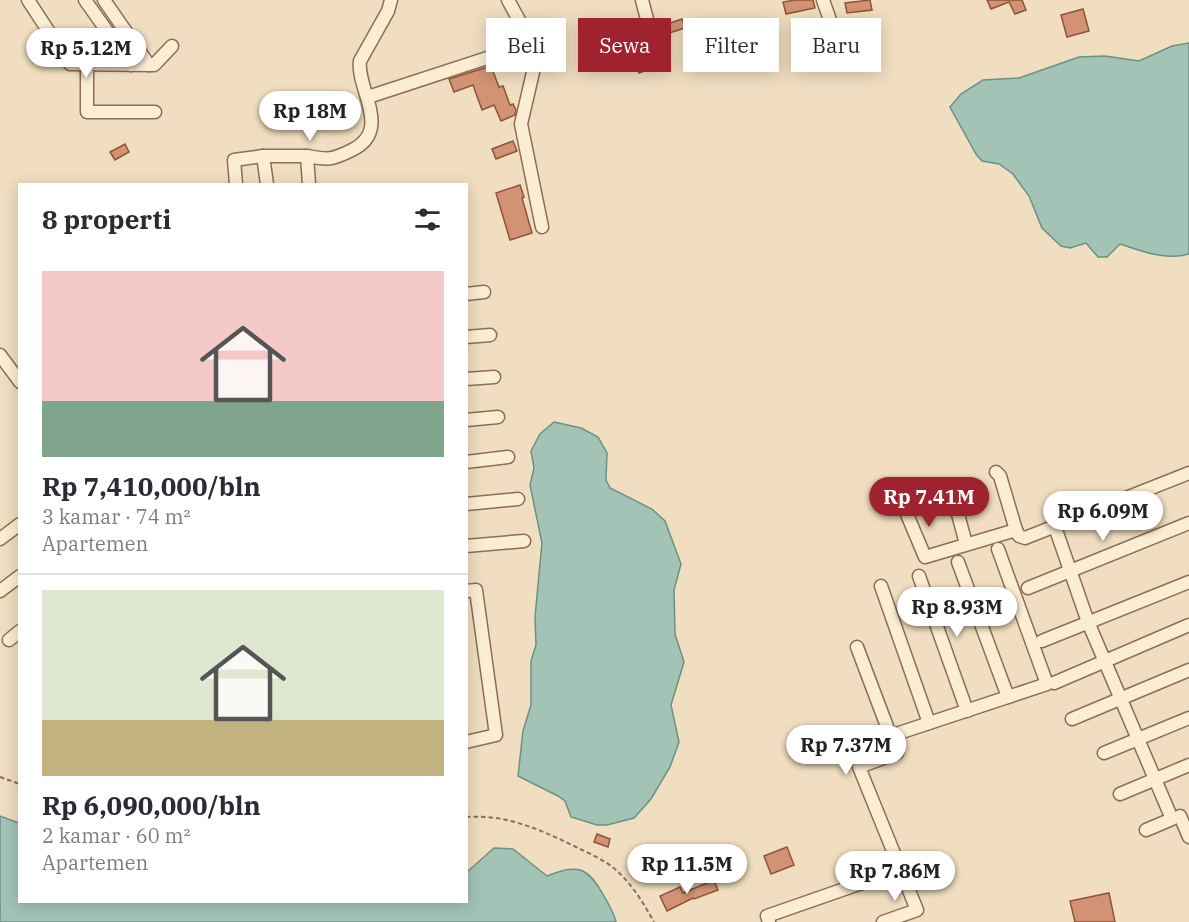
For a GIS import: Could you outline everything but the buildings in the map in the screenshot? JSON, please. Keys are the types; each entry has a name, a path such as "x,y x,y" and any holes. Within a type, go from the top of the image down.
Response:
{"street":[{"path":"27,0 70,64 154,66 171,46"},
{"path":"105,0 149,65"},
{"path":"236,183 234,160 263,156 307,156 329,160 362,145 367,139 371,122 368,97 359,69 360,61 388,11 391,0"},
{"path":"508,0 517,18"},
{"path":"642,0 647,18"},
{"path":"823,0 829,18"},
{"path":"89,1 131,65"},
{"path":"368,97 486,58"},
{"path":"87,64 87,112 155,112"},
{"path":"533,72 521,124 542,227"},
{"path":"263,156 267,183"},
{"path":"307,156 309,183"},
{"path":"468,294 484,292"},
{"path":"468,337 490,335"},
{"path":"0,355 18,379"},
{"path":"468,379 494,377"},
{"path":"468,420 498,417"},
{"path":"468,462 508,457"},
{"path":"996,472 1000,476 1016,530 1019,536 1024,538 1189,473"},
{"path":"966,544 951,488 913,499 906,504 906,512 925,557 1016,530"},
{"path":"468,504 518,499"},
{"path":"1028,588 1189,523"},
{"path":"0,539 18,526"},
{"path":"1055,527 1088,622 1156,779 1180,816 1189,837"},
{"path":"468,546 524,540"},
{"path":"890,736 1047,684 998,549"},
{"path":"958,562 1008,697"},
{"path":"919,576 967,711"},
{"path":"0,591 18,578"},
{"path":"1042,641 1189,582"},
{"path":"881,586 929,723"},
{"path":"468,591 476,590 496,735 468,742"},
{"path":"1054,683 1189,625"},
{"path":"9,640 18,633"},
{"path":"857,647 897,753 859,767 917,910 883,922"},
{"path":"1072,719 1189,670"},
{"path":"1104,753 1189,718"},
{"path":"1120,794 1189,765"},
{"path":"1146,830 1180,816"},
{"path":"769,922 767,916 902,869"}],"path":[{"path":"0,777 18,783"},
{"path":"468,817 489,817 517,822 540,830 600,859 619,872 654,922"}],"shaded area":[{"path":"1189,43 1189,254 1163,256 1120,244 1107,257 1098,257 1086,243 1070,248 1061,246 1042,228 1029,196 1013,174 999,164 982,161 976,154 950,107 961,94 983,80 1019,78 1079,57 1105,56 1139,61 1172,46"},
{"path":"554,422 581,428 598,437 607,453 606,480 610,488 652,509 665,521 681,564 674,590 675,634 684,662 671,705 679,742 670,767 651,799 634,818 607,825 597,825 571,817 565,801 518,776 523,731 531,705 531,661 536,645 535,617 542,543 530,485 534,468 531,451 540,434"},
{"path":"0,816 18,823 18,903 468,903 468,871 494,848 513,849 547,876 574,869 587,873 604,896 616,922 0,922"}]}
